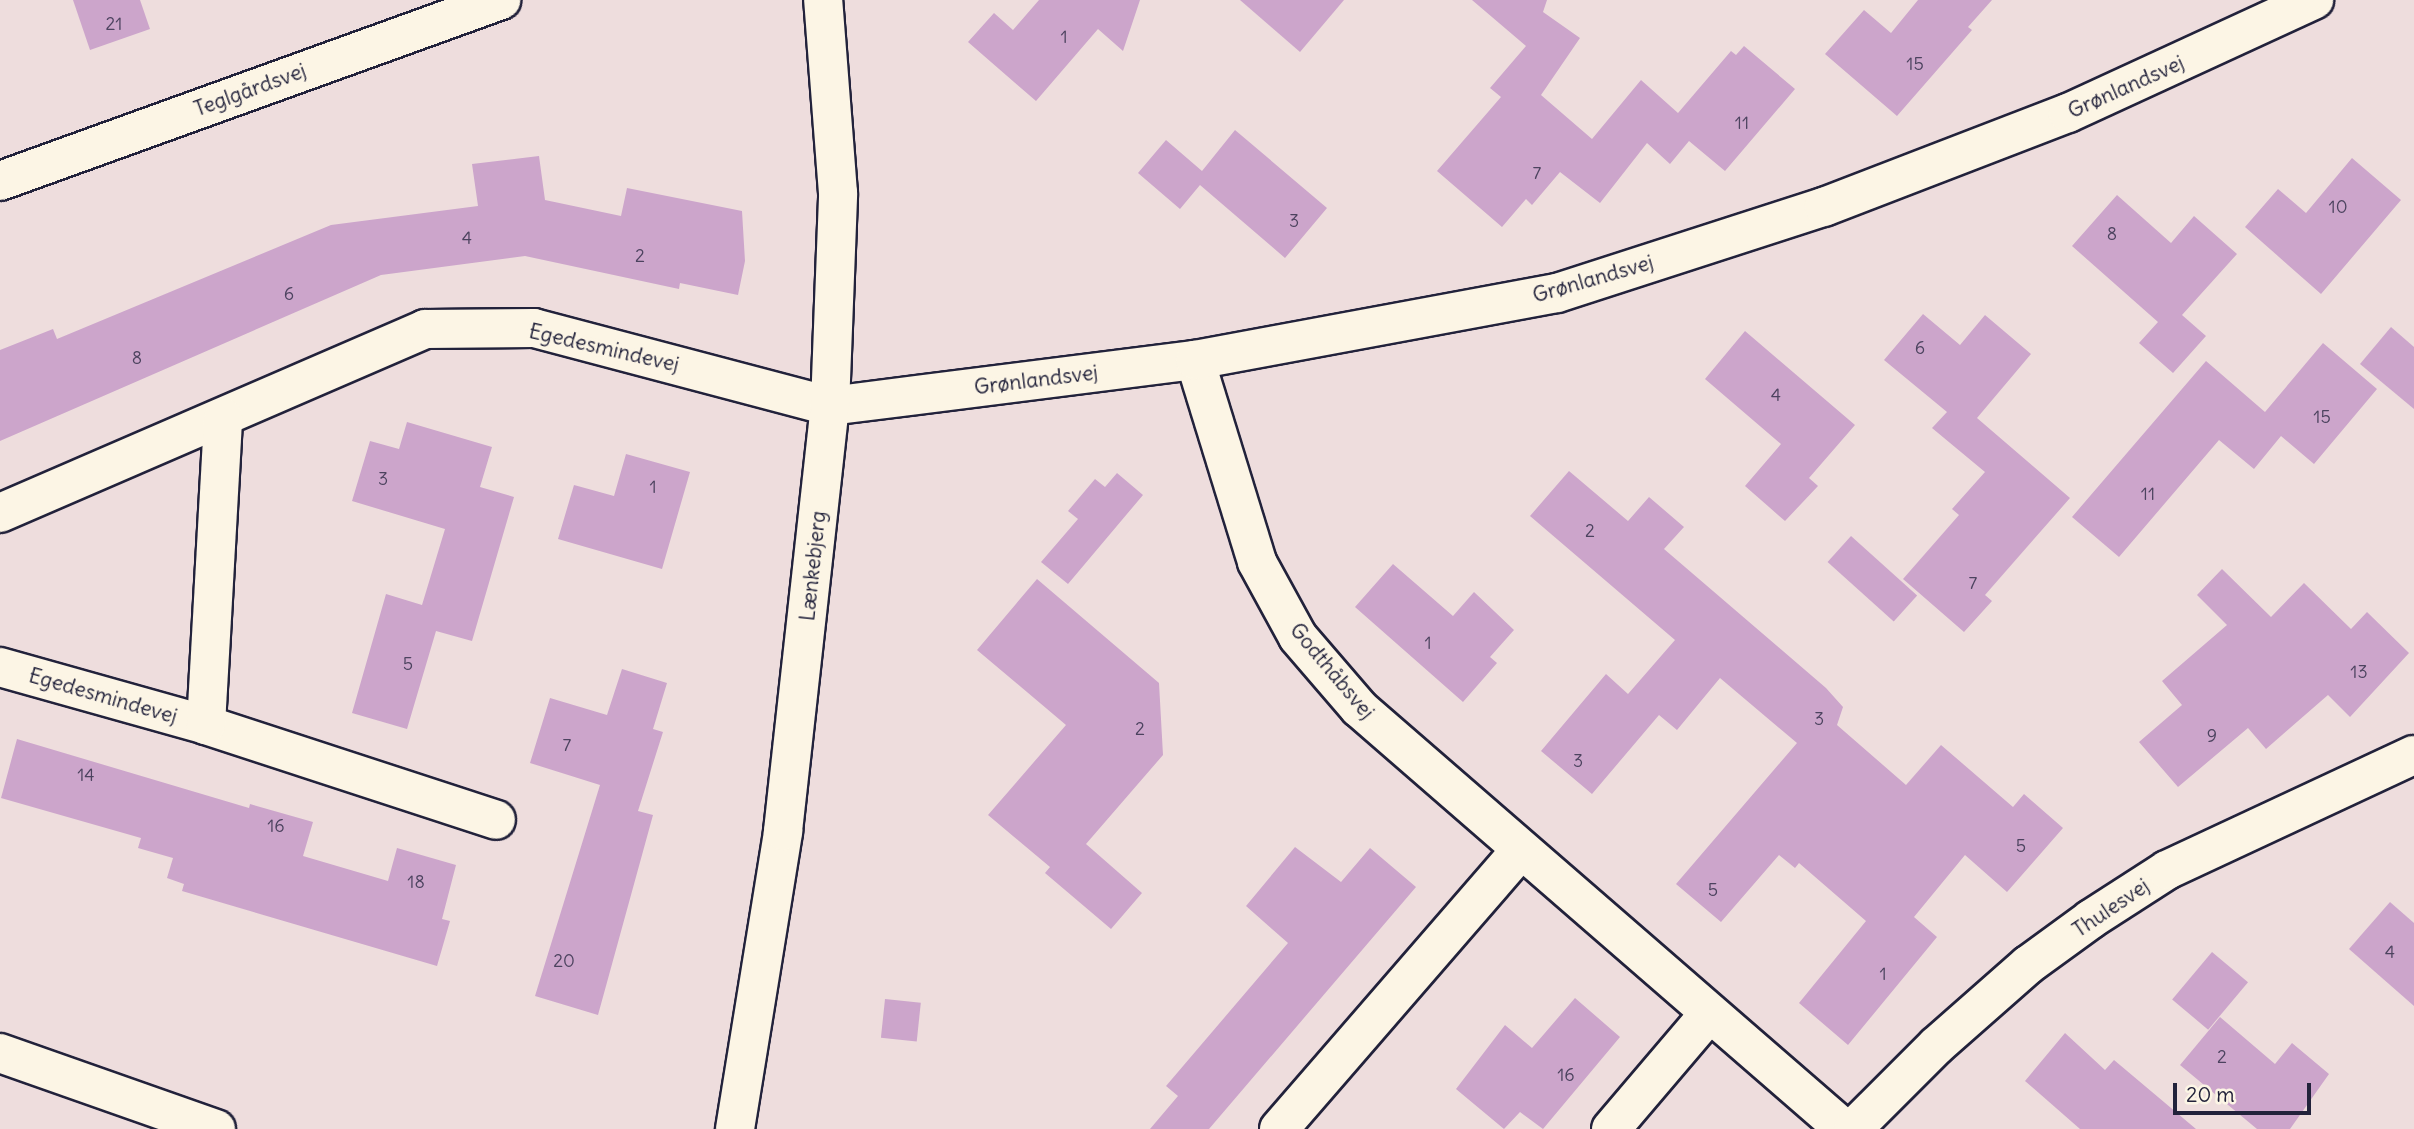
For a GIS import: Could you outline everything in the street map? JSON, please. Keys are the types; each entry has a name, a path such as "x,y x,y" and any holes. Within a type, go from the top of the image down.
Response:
{"street":[{"name":"Teglgårdsvej","path":"0,181 501,0"},
{"name":"Lænkebjerg","path":"735,1129 783,831 830,406 838,193 823,0"},
{"name":"Grønlandsvej","path":"830,406 1195,360 1557,293 1824,207 2092,104 2314,0"},
{"name":"Egedesmindevej","path":"0,513 425,329 534,328 830,406"},
{"name":"Godthåbsvej","path":"1195,360 1256,562 1298,636 1359,708 1708,1015 1844,1129"},
{"name":"Egedesmindevej","path":"206,725 223,416"},
{"name":"Egedesmindevej","path":"0,667 206,725 496,820"},
{"name":"Thulesvej","path":"1853,1129 2007,983 2091,919 2167,870 2414,755"},
{"path":"1279,1129 1520,851"},
{"path":"1611,1129 1708,1015"},
{"path":"0,1053 216,1129"}],"building":[{"path":"73,0 140,0 150,29 90,50"},
{"path":"1039,0 1140,0 1123,51 1098,29 1036,101 968,42 994,13 1013,30"},
{"path":"1240,0 1344,0 1300,52"},
{"path":"1472,0 1547,0 1543,12 1580,38 1541,95 1592,139 1641,80 1678,113 1731,51 1736,55 1744,46 1795,89 1725,171 1689,141 1670,164 1647,143 1600,203 1560,172 1532,205 1526,199 1502,227 1437,171 1501,97 1490,88 1526,46"},
{"path":"1918,0 1992,0 1968,27 1972,30 1897,116 1825,54 1864,10 1891,33"},
{"path":"1235,130 1327,208 1285,258 1200,185 1180,209 1138,173 1166,140 1202,171"},
{"path":"539,156 545,200 621,216 627,188 742,211 745,261 738,295 680,283 679,289 525,256 381,275 0,441 0,350 53,329 57,339 331,225 478,206 472,164"},
{"path":"2352,158 2401,200 2321,294 2245,227 2278,189 2306,213"},
{"path":"2117,195 2171,243 2194,216 2237,254 2182,315 2206,336 2173,373 2139,343 2158,322 2072,246"},
{"path":"1923,314 1960,345 1985,315 2031,354 1977,418 2070,498 1985,595 1992,601 1964,632 1903,579 1959,515 1952,509 1985,472 1932,428 1947,412 1884,360"},
{"path":"2391,327 2414,347 2414,409 2360,364"},
{"path":"1745,331 1855,425 1809,478 1818,486 1785,521 1745,486 1781,444 1705,379"},
{"path":"2323,343 2377,389 2314,464 2281,436 2254,469 2219,440 2119,557 2072,517 2206,361 2265,412"},
{"path":"407,422 492,447 480,487 514,497 472,641 436,631 407,729 352,713 386,594 422,605 445,529 352,501 370,441 399,449"},
{"path":"626,454 690,472 662,569 558,539 574,485 614,496"},
{"path":"1569,471 1628,521 1649,497 1684,527 1664,549 1826,688 1843,707 1837,725 1906,785 1941,745 2013,807 2024,794 2063,828 2007,892 1965,855 1914,917 1937,937 1848,1045 1799,1003 1866,921 1799,863 1795,868 1779,855 1721,922 1676,884 1797,743 1720,678 1677,730 1659,715 1592,794 1541,751 1606,674 1628,694 1675,640 1530,516"},
{"path":"1117,473 1143,495 1068,584 1041,562 1078,519 1068,511 1095,479 1105,487"},
{"path":"1851,536 1917,596 1894,622 1828,562"},
{"path":"1393,564 1453,616 1474,592 1514,630 1490,657 1497,663 1463,702 1355,607"},
{"path":"2222,569 2271,617 2304,583 2351,629 2367,612 2409,653 2350,717 2328,695 2266,749 2248,728 2178,787 2139,742 2182,705 2162,681 2227,625 2197,595"},
{"path":"1037,579 1159,683 1163,755 1086,844 1142,893 1111,929 1045,873 1050,867 988,815 1066,725 977,650"},
{"path":"622,669 667,683 653,729 663,732 638,811 653,815 598,1015 535,996 600,785 530,763 550,698 607,715"},
{"path":"17,739 249,808 250,804 313,822 303,856 388,881 397,848 456,865 442,919 450,921 437,966 182,891 184,884 167,878 173,858 138,848 141,838 1,798"},
{"path":"1295,847 1341,882 1370,848 1416,887 1209,1129 1150,1129 1178,1096 1166,1086 1288,943 1246,906"},
{"path":"2390,902 2414,923 2414,1006 2349,949"},
{"path":"2212,952 2248,982 2208,1030 2172,999"},
{"path":"1575,998 1620,1037 1543,1129 1520,1112 1504,1129 1456,1089 1505,1025 1532,1048"},
{"path":"885,999 921,1003 917,1042 881,1038"},
{"path":"2220,1017 2275,1064 2292,1043 2329,1074 2290,1129 2257,1129 2180,1065"},
{"path":"2065,1033 2105,1070 2114,1060 2196,1129 2080,1129 2025,1081"}]}
